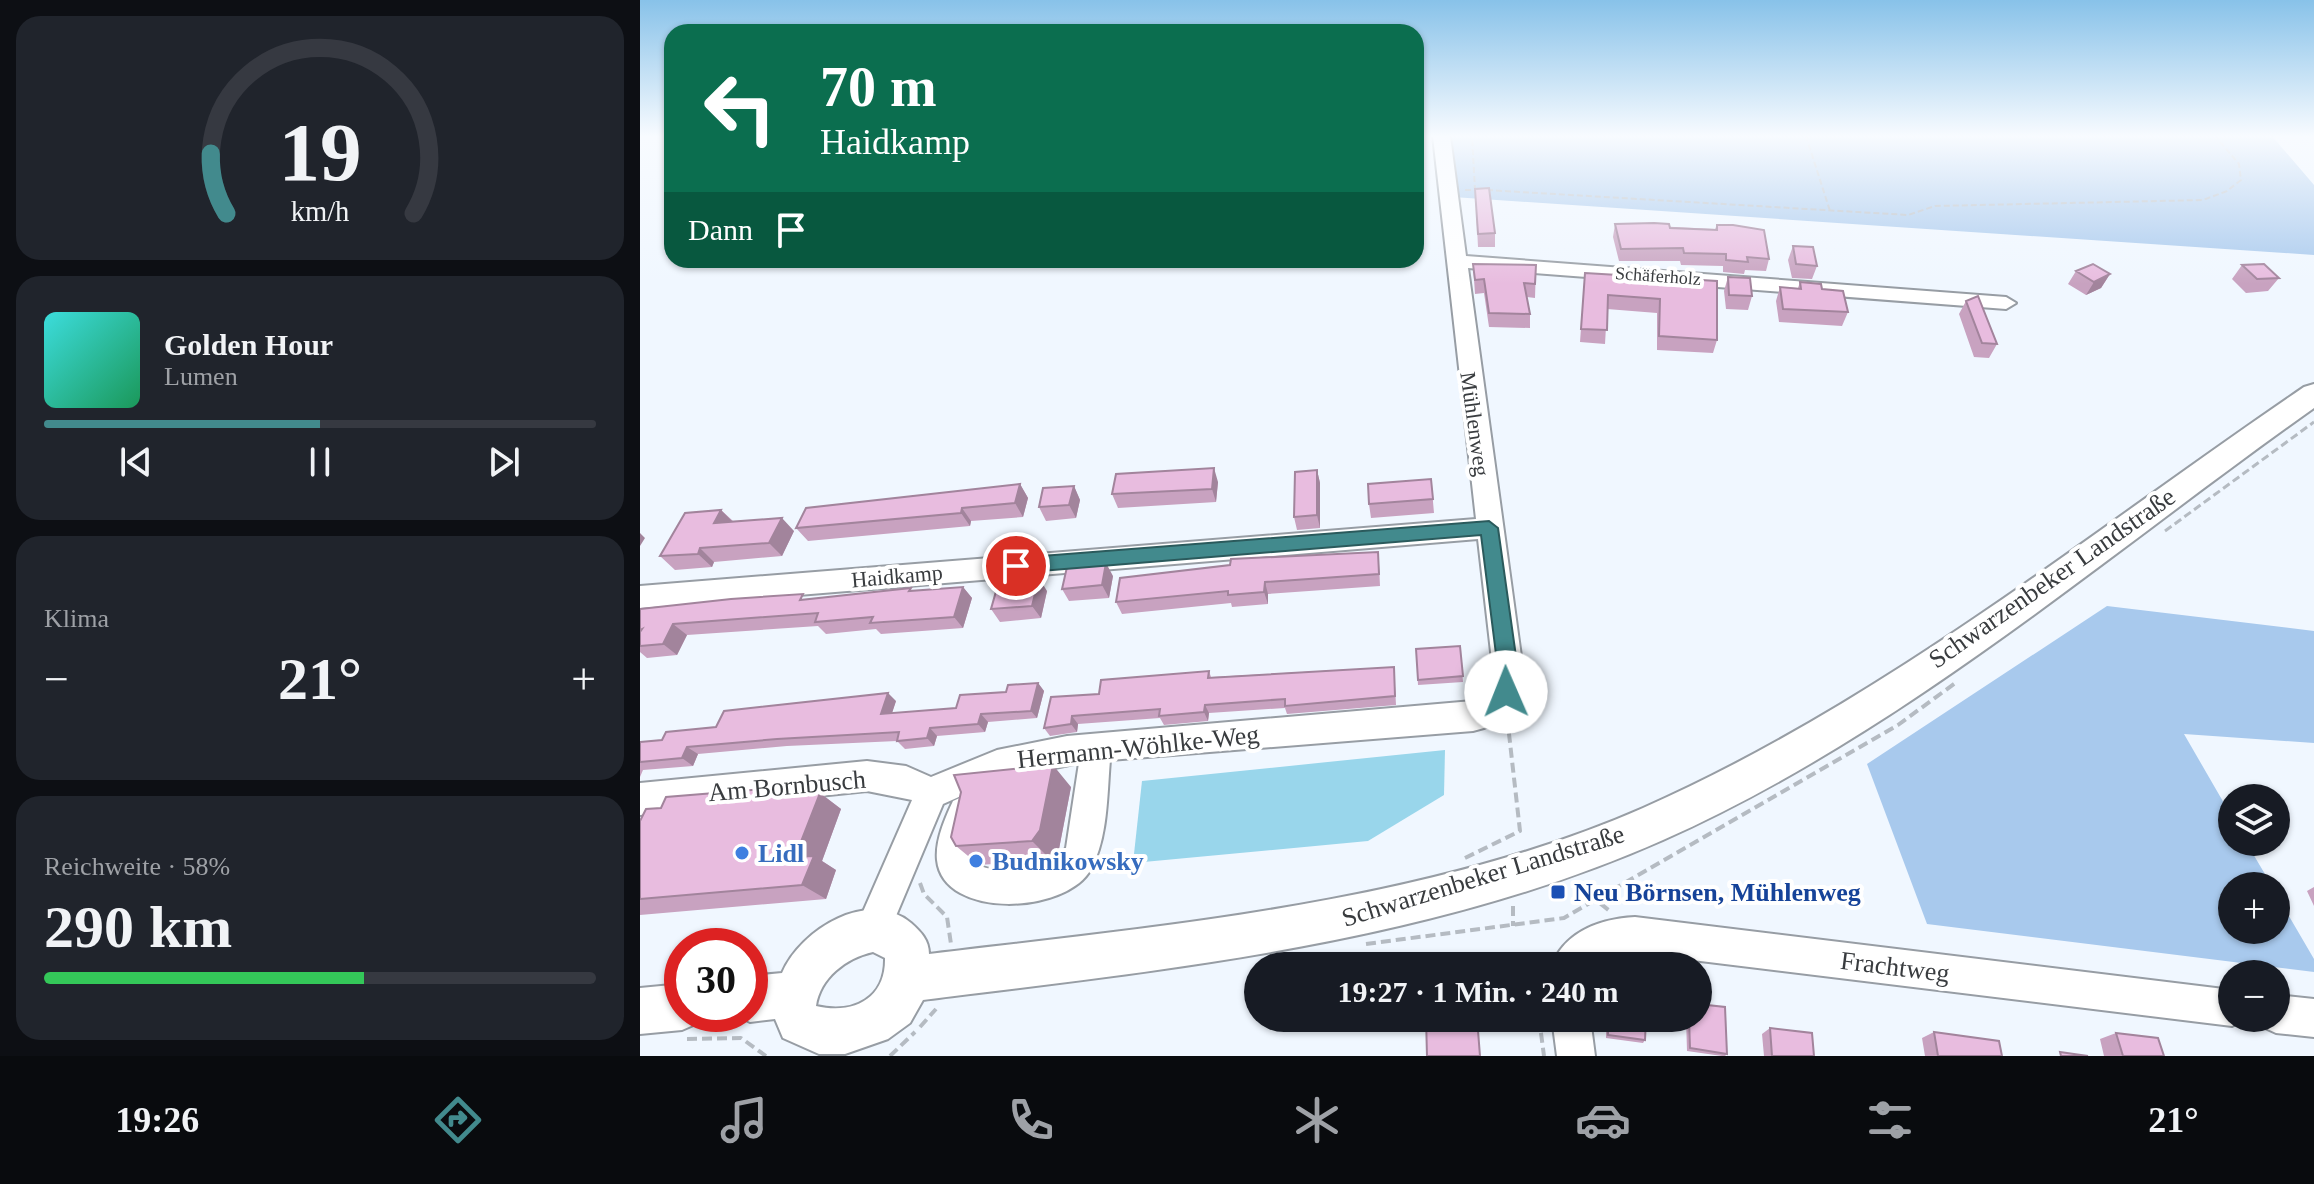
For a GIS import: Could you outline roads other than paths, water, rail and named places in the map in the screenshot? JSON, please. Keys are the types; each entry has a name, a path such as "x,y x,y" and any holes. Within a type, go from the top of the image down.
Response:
{"main road":[{"name":"Schwarzenbeker Landstraße","path":"909,979 1091,958 1326,923 1540,864 1638,829 1744,781 1826,733 2017,606 2314,394"},
{"path":"873,930 888,932 907,948 909,979 888,1018 870,1034 828,1052 802,1038 795,1026 795,994 818,957 836,943 873,930"},
{"path":"768,997 795,994"},
{"path":"640,1011 664,1018"}],"street":[{"name":"Mühlenweg","path":"1445,185 1509,678 1498,708"},
{"name":"Schäferholz","path":"1454,261 2006,303"},
{"name":"Haidkamp","path":"640,597 1489,528"},
{"name":"Hermann-Wöhlke-Weg","path":"941,788 1012,759 1096,747 1473,717 1498,708"},
{"path":"873,930 941,788 964,812 954,857 955,867 965,880 983,887 1050,881 1065,875 1079,856 1096,747"},
{"name":"Am Bornbusch","path":"640,799 867,776 941,788"},
{"name":"Frachtweg","path":"1580,952 1613,936 1635,935 2218,1006"},
{"path":"2290,1015 2314,1018"},
{"path":"1573,1032 1576,1056"}],"place":[{"name":"Lidl","path":"742,853"},
{"name":"Budnikowsky","path":"976,861"},
{"name":"Neu Börnsen, Mühlenweg","path":"1558,892"}]}
